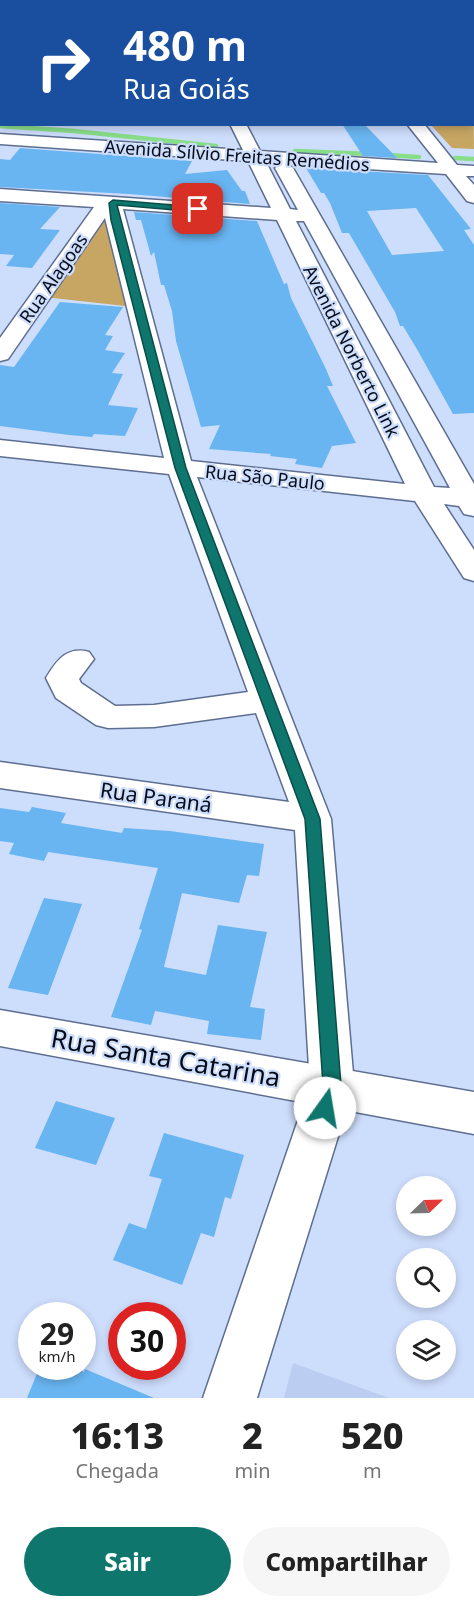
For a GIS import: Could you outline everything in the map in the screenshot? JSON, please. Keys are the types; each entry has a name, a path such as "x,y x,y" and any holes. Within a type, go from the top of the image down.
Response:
{"street":[{"name":"Avenida Sílvio Freitas Remédios","path":"57,126 301,143"},
{"path":"417,126 474,197"},
{"name":"Avenida Sílvio Freitas Remédios","path":"3,143 258,141 474,171"},
{"name":"Avenida Norberto Link","path":"258,141 284,216 338,324 424,494 473,568"},
{"name":"Avenida Norberto Link","path":"258,141 310,216 472,502"},
{"path":"414,148 456,151"},
{"path":"0,195 310,216"},
{"path":"110,203 180,468 313,819 332,1085 230,1398"},
{"name":"Rua Alagoas","path":"0,354 110,203"},
{"path":"338,324 370,323"},
{"name":"Rua São Paulo","path":"0,448 424,494 472,502"},
{"path":"78,659 62,678 68,690 108,717 154,716 268,700"},
{"name":"Rua Paraná","path":"0,775 313,819"},
{"name":"Rua Santa Catarina","path":"0,1028 332,1085 474,1113"}],"shaded area":[{"path":"432,126 474,126 474,149 452,148"},
{"path":"106,208 134,307 44,297"},
{"path":"293,1363 389,1398 284,1398"}],"building":[{"path":"343,126 366,126 397,158 363,156"},
{"path":"20,148 192,161 185,174 227,170 242,191 245,191 250,204 0,187 0,159 10,160"},
{"path":"306,168 428,175 471,229 464,230 474,245 474,413 453,414 403,326 400,326 395,312 349,233 342,233 330,203 324,193 321,193","holes":["416,208 444,251 392,255 367,211"]},
{"path":"0,203 60,207 40,229 60,230 32,268 6,266 14,255 0,254"},
{"path":"134,212 257,221 284,284 287,283 291,298 333,386 327,386 356,443 332,446 322,468 295,464 297,459 270,456 271,454 209,449 220,425 201,427 176,341 172,311 164,285 161,285 154,252 151,256 141,220 136,220"},
{"path":"60,302 123,307 105,335 113,336 105,350 125,353 112,373 123,374 108,405 138,408 125,436 94,434 92,437 0,426 0,365 14,367"},
{"path":"32,807 66,813 61,823 122,833 124,828 170,831 264,844 259,876 247,875 239,903 182,893 164,967 206,975 218,925 267,932 250,1007 265,1009 261,1040 207,1034 209,1021 155,1011 151,1025 111,1017 142,930 139,929 158,868 48,852 44,861 9,854 14,843 0,841 0,808 29,812"},
{"path":"44,898 82,904 48,995 8,988"},
{"path":"56,1101 115,1118 96,1165 35,1148"},
{"path":"164,1133 244,1155 231,1199 225,1197 214,1237 201,1233 182,1285 113,1260 129,1223 146,1229 162,1179 149,1176"},
{"path":"96,1374 154,1398 27,1398 34,1380 96,1380"}],"waterway":[{"path":"0,126 74,131 216,146"},
{"path":"295,151 371,154"},
{"path":"386,155 419,157"},
{"path":"455,158 474,159"}],"route":[{"path":"198,209 113,203 115,220 180,468 313,819 332,1085 325,1108"}]}
